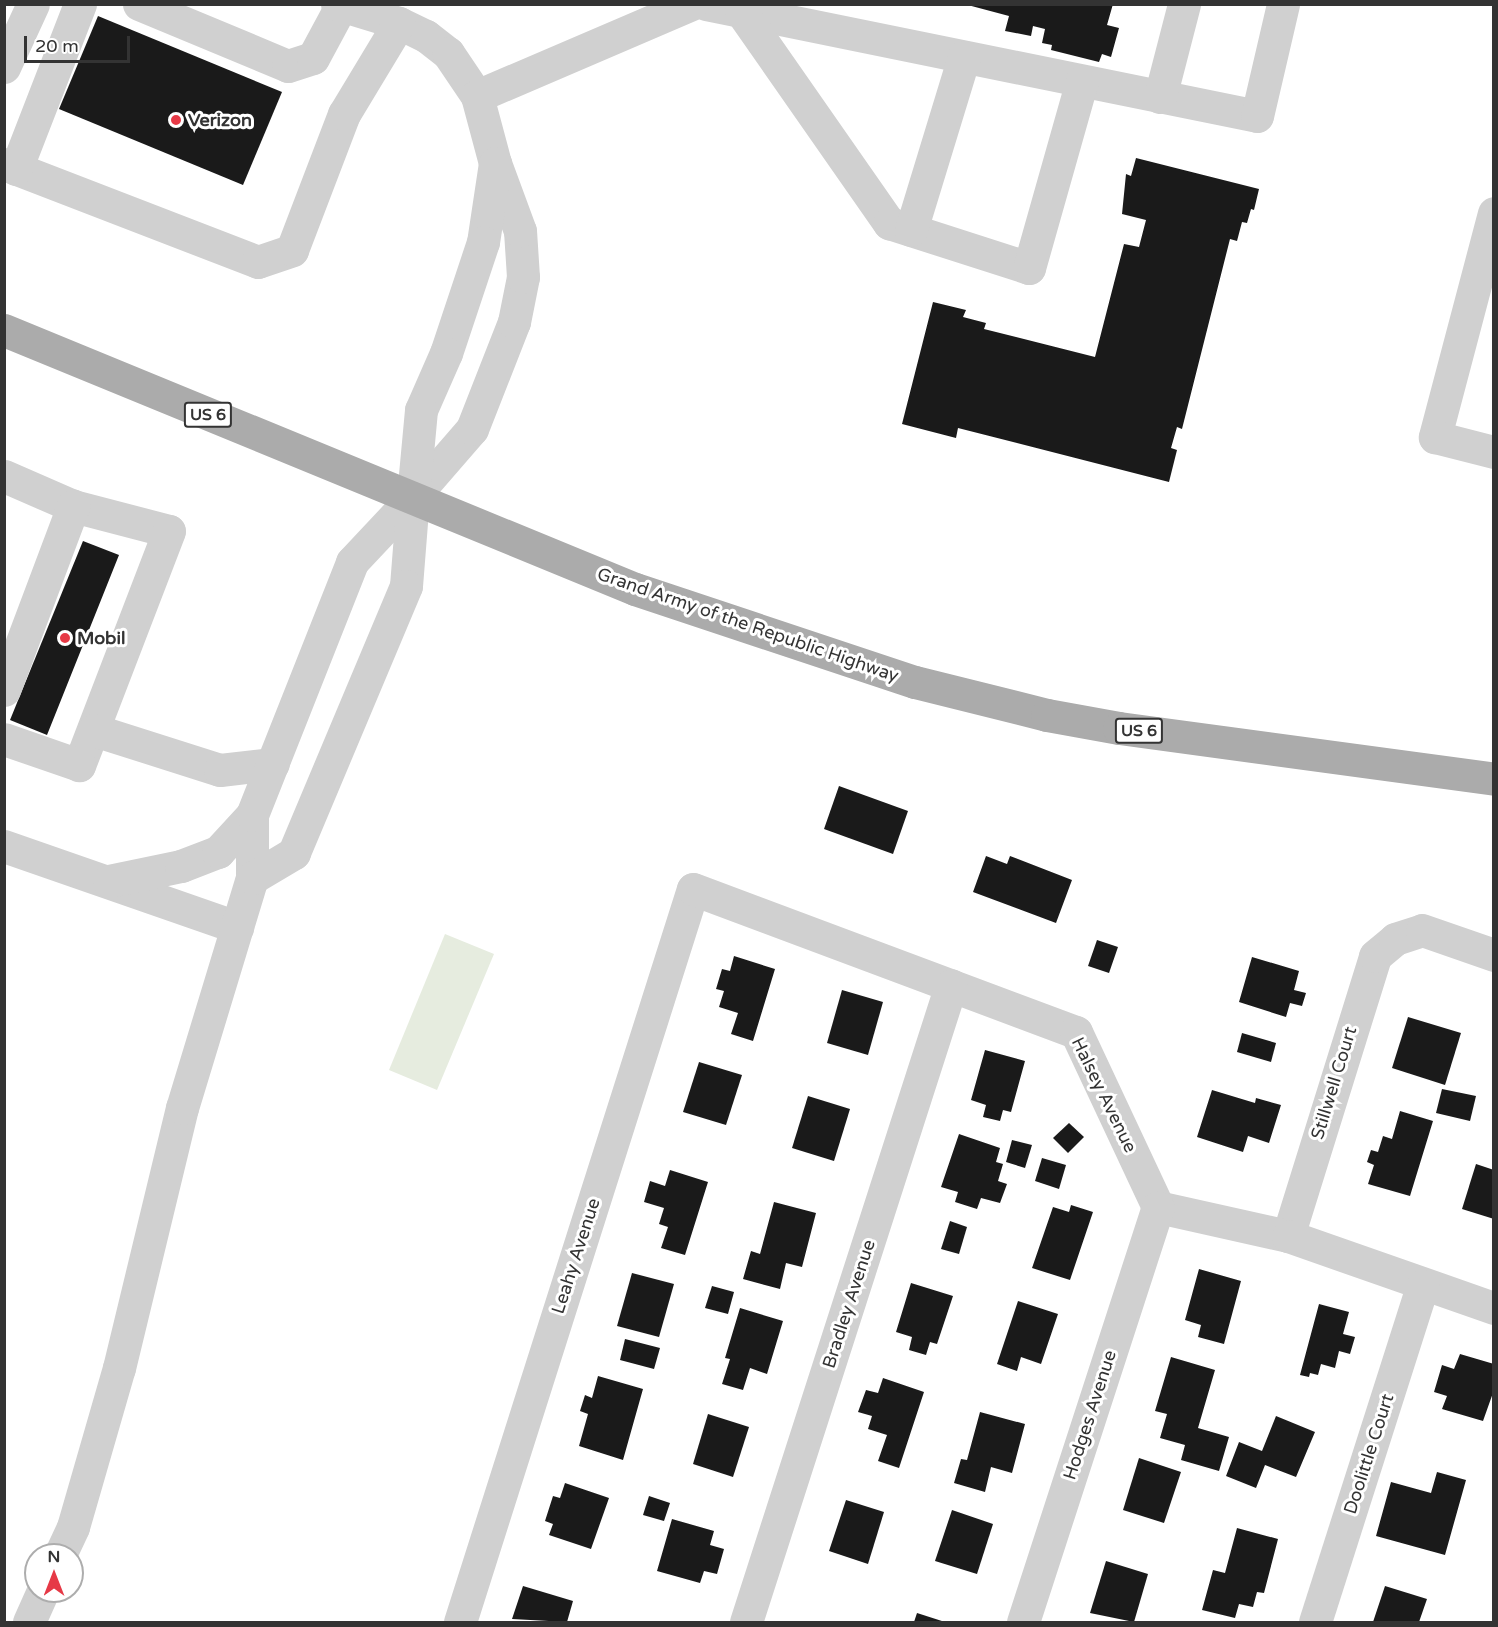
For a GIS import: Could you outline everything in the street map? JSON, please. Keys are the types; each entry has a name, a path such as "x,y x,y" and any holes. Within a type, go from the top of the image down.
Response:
{"main road":[{"name":"Grand Army of the Republic Highway","path":"4,330 692,610 846,662 980,700 1188,739 1494,779"}],"street":[{"path":"4,67 33,4"},
{"path":"80,4 10,166 258,262 292,250 344,114 399,23"},
{"path":"109,881 181,867 218,852 252,815 352,562 472,429 514,322 523,277 520,231 495,163 477,96 448,53 426,36 399,23 339,5 313,58 288,66 139,4"},
{"path":"477,96 692,4"},
{"path":"706,4 1257,116 1283,4"},
{"path":"1160,97 1185,4"},
{"path":"741,11 889,223 1029,268 1082,81"},
{"path":"911,230 964,57"},
{"path":"252,878 294,853 406,586 421,410 446,353 483,242 495,163"},
{"path":"1494,213 1435,437 1494,452"},
{"path":"4,476 73,506 169,531 79,765 4,739"},
{"path":"4,690 73,506"},
{"path":"94,730 220,770 273,764"},
{"path":"66,1543 73,1527 119,1368 182,1108 252,878 252,815"},
{"path":"4,846 237,927"},
{"name":"Halsey Avenue","path":"693,888 1076,1032 1158,1207"},
{"name":"Leahy Avenue","path":"460,1623 693,888"},
{"name":"Stillwell Court","path":"1288,1236 1371,964 1380,949 1412,932 1431,931 1494,955"},
{"name":"Bradley Avenue","path":"746,1623 951,985"},
{"path":"1158,1207 1288,1236 1422,1286 1494,1308"},
{"name":"Hodges Avenue","path":"1023,1623 1158,1207"},
{"name":"Doolittle Court","path":"1315,1623 1422,1286"},
{"path":"29,1623 38,1603"}],"shaded area":[{"path":"445,934 494,954 437,1090 389,1070"}],"building":[{"path":"964,4 1113,4 1107,25 1119,28 1111,57 1102,54 1099,62 1051,50 1052,45 1042,43 1045,29 1033,26 1031,36 1005,31 1009,16"},
{"path":"98,16 282,92 243,185 59,109"},
{"path":"1136,158 1259,189 1254,210 1251,209 1247,223 1242,222 1237,241 1230,239 1182,429 1177,427 1171,448 1177,450 1169,482 958,428 956,438 902,424 933,302 966,310 963,317 986,323 984,329 1095,357 1124,244 1139,247 1146,220 1122,214 1126,174 1131,176"},
{"name":"Mobil","path":"83,541 119,555 47,735 10,720"},
{"path":"839,786 908,811 893,854 824,829"},
{"path":"986,856 1007,864 1010,856 1072,880 1056,923 973,892"},
{"path":"1097,940 1118,947 1109,973 1088,966"},
{"path":"734,956 775,969 753,1041 731,1034 738,1013 719,1007 724,991 716,989 722,969 730,971"},
{"path":"1252,957 1299,971 1294,990 1306,993 1302,1006 1290,1003 1286,1017 1239,1002"},
{"path":"842,990 883,1002 868,1055 827,1043"},
{"path":"1408,1017 1461,1033 1445,1085 1392,1068"},
{"path":"1242,1033 1276,1043 1271,1062 1237,1052"},
{"path":"985,1050 1025,1061 1011,1112 1003,1110 1000,1121 983,1117 986,1105 971,1100"},
{"path":"699,1062 742,1075 726,1125 683,1112"},
{"path":"1442,1089 1476,1096 1470,1121 1436,1113"},
{"path":"1212,1090 1255,1103 1256,1098 1281,1105 1269,1143 1248,1136 1243,1152 1197,1137"},
{"path":"808,1096 850,1109 834,1161 792,1148"},
{"path":"1400,1111 1433,1121 1410,1196 1368,1184 1374,1165 1367,1162 1371,1150 1378,1152 1383,1136 1392,1139"},
{"path":"1069,1123 1084,1137 1068,1153 1053,1138"},
{"path":"959,1134 1000,1148 996,1162 1003,1164 998,1181 1007,1184 1000,1203 981,1198 977,1209 955,1202 958,1192 941,1187"},
{"path":"1012,1140 1032,1145 1025,1168 1006,1162"},
{"path":"1042,1158 1066,1165 1059,1189 1035,1181"},
{"path":"1476,1164 1494,1170 1494,1219 1462,1209"},
{"path":"670,1170 708,1182 685,1255 661,1248 668,1227 659,1224 664,1208 644,1202 650,1181 665,1186"},
{"path":"774,1202 816,1213 802,1267 786,1263 780,1289 743,1279 751,1251 760,1254"},
{"path":"1071,1205 1093,1212 1070,1280 1032,1268 1053,1207 1069,1212"},
{"path":"950,1221 967,1227 959,1254 941,1249"},
{"path":"1199,1269 1241,1281 1224,1344 1198,1337 1201,1325 1185,1320"},
{"path":"632,1273 674,1284 659,1337 617,1326"},
{"path":"911,1283 953,1296 937,1344 930,1342 926,1355 909,1350 912,1337 896,1332"},
{"path":"712,1286 734,1292 728,1314 705,1308"},
{"path":"1018,1301 1058,1314 1041,1364 1021,1357 1017,1371 997,1364"},
{"path":"1319,1304 1349,1312 1343,1334 1355,1337 1350,1354 1339,1351 1335,1368 1321,1364 1318,1375 1310,1373 1309,1377 1300,1375"},
{"path":"740,1308 783,1321 767,1374 750,1368 743,1390 722,1384 730,1359 725,1358"},
{"path":"625,1339 660,1348 654,1369 620,1360"},
{"path":"1460,1354 1494,1364 1494,1390 1483,1421 1442,1409 1447,1396 1434,1392 1442,1365 1454,1369"},
{"path":"1171,1357 1215,1370 1198,1428 1229,1437 1219,1471 1181,1460 1185,1445 1160,1438 1167,1414 1155,1411"},
{"path":"598,1376 643,1389 623,1460 579,1446 588,1414 580,1411 585,1395 592,1398"},
{"path":"883,1378 924,1392 899,1468 878,1461 887,1435 868,1429 872,1416 858,1412 866,1390 878,1393"},
{"path":"980,1412 1025,1424 1012,1473 991,1467 985,1492 954,1483 961,1459 967,1460"},
{"path":"708,1414 749,1427 733,1477 693,1464"},
{"path":"1276,1416 1315,1432 1296,1477 1265,1465 1256,1488 1226,1476 1239,1442 1262,1451"},
{"path":"1139,1458 1181,1472 1164,1523 1123,1510"},
{"path":"1437,1472 1466,1480 1445,1555 1376,1536 1391,1482 1431,1493"},
{"path":"565,1483 609,1498 591,1549 549,1535 553,1524 545,1521 553,1496 560,1498"},
{"path":"649,1496 670,1503 664,1521 643,1515"},
{"path":"846,1500 884,1512 868,1564 829,1551"},
{"path":"952,1510 993,1524 977,1574 935,1561"},
{"path":"672,1519 714,1531 710,1545 724,1549 717,1574 704,1571 700,1583 657,1571"},
{"path":"1237,1528 1278,1539 1264,1593 1257,1592 1253,1607 1239,1604 1235,1618 1202,1610 1213,1570 1225,1573"},
{"path":"1106,1561 1148,1574 1134,1622 1090,1613"},
{"path":"523,1586 573,1601 567,1622 512,1619"},
{"path":"1385,1586 1427,1599 1419,1622 1373,1622"},
{"path":"917,1613 945,1622 914,1622"}],"place":[{"name":"Verizon","path":"176,120"},
{"name":"Mobil","path":"65,638"}]}
